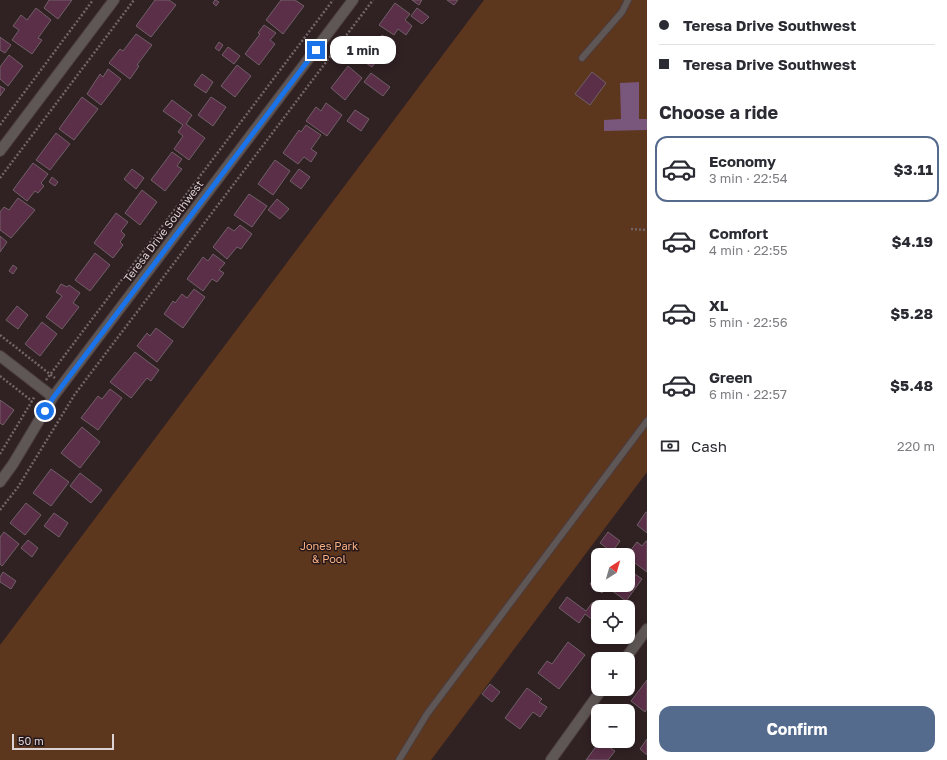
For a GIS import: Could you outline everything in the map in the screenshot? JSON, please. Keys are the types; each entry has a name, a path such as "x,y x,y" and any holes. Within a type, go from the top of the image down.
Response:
{"street":[{"path":"0,151 114,0"},
{"name":"Teresa Drive Southwest","path":"0,482 13,464 53,398 353,0"},
{"path":"0,356 53,398"},
{"path":"630,652 647,629"},
{"path":"551,760 597,696"}],"lane":[{"path":"582,58 622,12 628,0"},
{"path":"399,760 427,714 647,421"}],"path":[{"path":"0,125 93,0"},
{"path":"0,178 134,0"},
{"path":"46,380 333,0"},
{"path":"0,510 18,487 75,394 373,0"},
{"path":"631,229 647,230"},
{"path":"0,336 56,379"},
{"path":"0,376 32,401"},
{"path":"0,454 35,396"}],"green space":[{"name":"Jones Park & Pool","path":"484,0 647,0 647,472 431,760 0,760 0,645"}],"shaded area":[{"path":"639,82 639,119 647,119 647,130 604,131 604,120 621,119 620,83"}],"building":[{"path":"49,0 72,0 58,19 44,8"},
{"path":"155,0 169,0 176,5 151,37 136,26"},
{"path":"215,0 219,2 216,6 213,3"},
{"path":"281,0 295,0 304,6 283,34 266,20"},
{"path":"412,0 422,0 419,5"},
{"path":"447,0 458,0 454,5"},
{"path":"395,3 410,14 405,20 412,26 406,35 398,29 394,35 379,25"},
{"path":"36,8 51,20 38,38 42,40 32,54 12,40 19,30 13,26 21,15 27,20"},
{"path":"417,8 429,17 422,24 411,16"},
{"path":"264,25 276,33 270,40 275,44 259,65 245,54 260,34 258,33"},
{"path":"136,34 152,45 137,65 139,66 130,79 109,63 120,49 123,51"},
{"path":"382,35 393,43 389,50 392,52 384,64 378,59 372,67 357,57 371,38 376,42"},
{"path":"0,37 11,45 5,53 0,50"},
{"path":"219,42 223,45 219,51 215,48"},
{"path":"228,47 240,56 234,64 222,55"},
{"path":"9,55 23,66 8,86 0,79 0,67"},
{"path":"237,65 251,76 235,97 221,86"},
{"path":"348,66 362,78 345,100 331,88"},
{"path":"108,69 121,79 101,105 87,94 100,74 103,77"},
{"path":"592,72 606,83 590,105 575,94"},
{"path":"371,73 390,87 383,96 364,82"},
{"path":"202,74 213,82 206,93 194,85"},
{"path":"0,86 5,89 0,96"},
{"path":"82,97 98,109 74,140 59,129"},
{"path":"211,97 226,107 213,126 198,115"},
{"path":"172,100 192,115 186,124 205,138 189,160 174,149 183,136 178,132 183,125 163,111"},
{"path":"326,103 342,115 327,136 306,121 316,107 321,111"},
{"path":"355,110 369,119 361,131 347,121"},
{"path":"306,125 321,135 311,149 317,153 311,162 304,157 298,164 283,153 299,130 301,132"},
{"path":"56,133 70,144 50,170 36,160"},
{"path":"172,152 182,159 177,166 182,169 165,191 151,180"},
{"path":"275,160 290,171 273,195 258,184"},
{"path":"33,163 48,174 41,183 44,186 38,193 35,191 27,201 13,190"},
{"path":"132,169 144,178 136,189 124,179"},
{"path":"299,169 310,177 301,189 290,181"},
{"path":"52,177 58,182 55,186 49,182"},
{"path":"142,190 157,202 140,225 125,213"},
{"path":"249,194 267,206 252,227 234,215"},
{"path":"18,198 35,210 11,238 0,230 0,212 4,207 9,210"},
{"path":"277,199 289,209 280,219 268,210"},
{"path":"116,213 128,222 121,231 125,235 120,242 123,245 113,258 94,243"},
{"path":"240,225 252,234 241,249 237,247 227,259 213,247 228,227 234,231"},
{"path":"0,236 7,242 0,252"},
{"path":"95,253 110,265 90,291 75,280"},
{"path":"213,254 225,263 219,270 224,273 217,282 212,279 203,291 187,279 203,257 208,261"},
{"path":"13,265 17,268 13,274 9,271"},
{"path":"61,284 67,287 69,285 80,293 73,303 79,307 62,329 46,317 62,296 56,292"},
{"path":"194,289 205,297 183,328 164,314 173,301 175,303 182,294 187,298"},
{"path":"17,306 28,315 18,329 6,320"},
{"path":"42,322 57,334 40,356 25,344"},
{"path":"156,328 173,341 157,362 137,346 147,333 150,336"},
{"path":"135,352 159,370 151,381 147,378 131,398 110,382"},
{"path":"110,389 122,398 98,430 81,418 98,396 102,399"},
{"path":"0,400 14,410 3,425 0,423"},
{"path":"82,427 100,442 80,468 61,453"},
{"path":"51,469 69,482 51,506 33,493"},
{"path":"80,473 102,490 91,503 70,486"},
{"path":"26,503 41,515 25,535 10,523"},
{"path":"647,512 647,533 637,525"},
{"path":"54,513 68,523 59,537 44,526"},
{"path":"4,532 19,544 2,566 0,564 0,537"},
{"path":"608,532 620,541 615,548 607,548 600,543"},
{"path":"28,540 38,548 32,557 21,548"},
{"path":"647,541 647,572 635,563 635,548 632,548 637,542 642,546"},
{"path":"3,572 16,581 11,589 0,582 0,577"},
{"path":"635,574 642,579 635,589"},
{"path":"614,592 633,592 627,600"},
{"path":"567,597 586,611 591,604 591,619 585,614 579,623 559,608"},
{"path":"568,642 585,655 559,689 538,673 547,661 552,664"},
{"path":"647,680 647,709 645,712 631,701"},
{"path":"490,684 500,692 492,702 482,694"},
{"path":"527,688 542,699 539,702 547,707 540,717 533,712 520,729 505,718"},
{"path":"647,739 647,755 640,749"},
{"path":"595,748 610,748 615,751 608,760 586,760"}],"route":[{"path":"45,411 53,398 316,50"}]}
